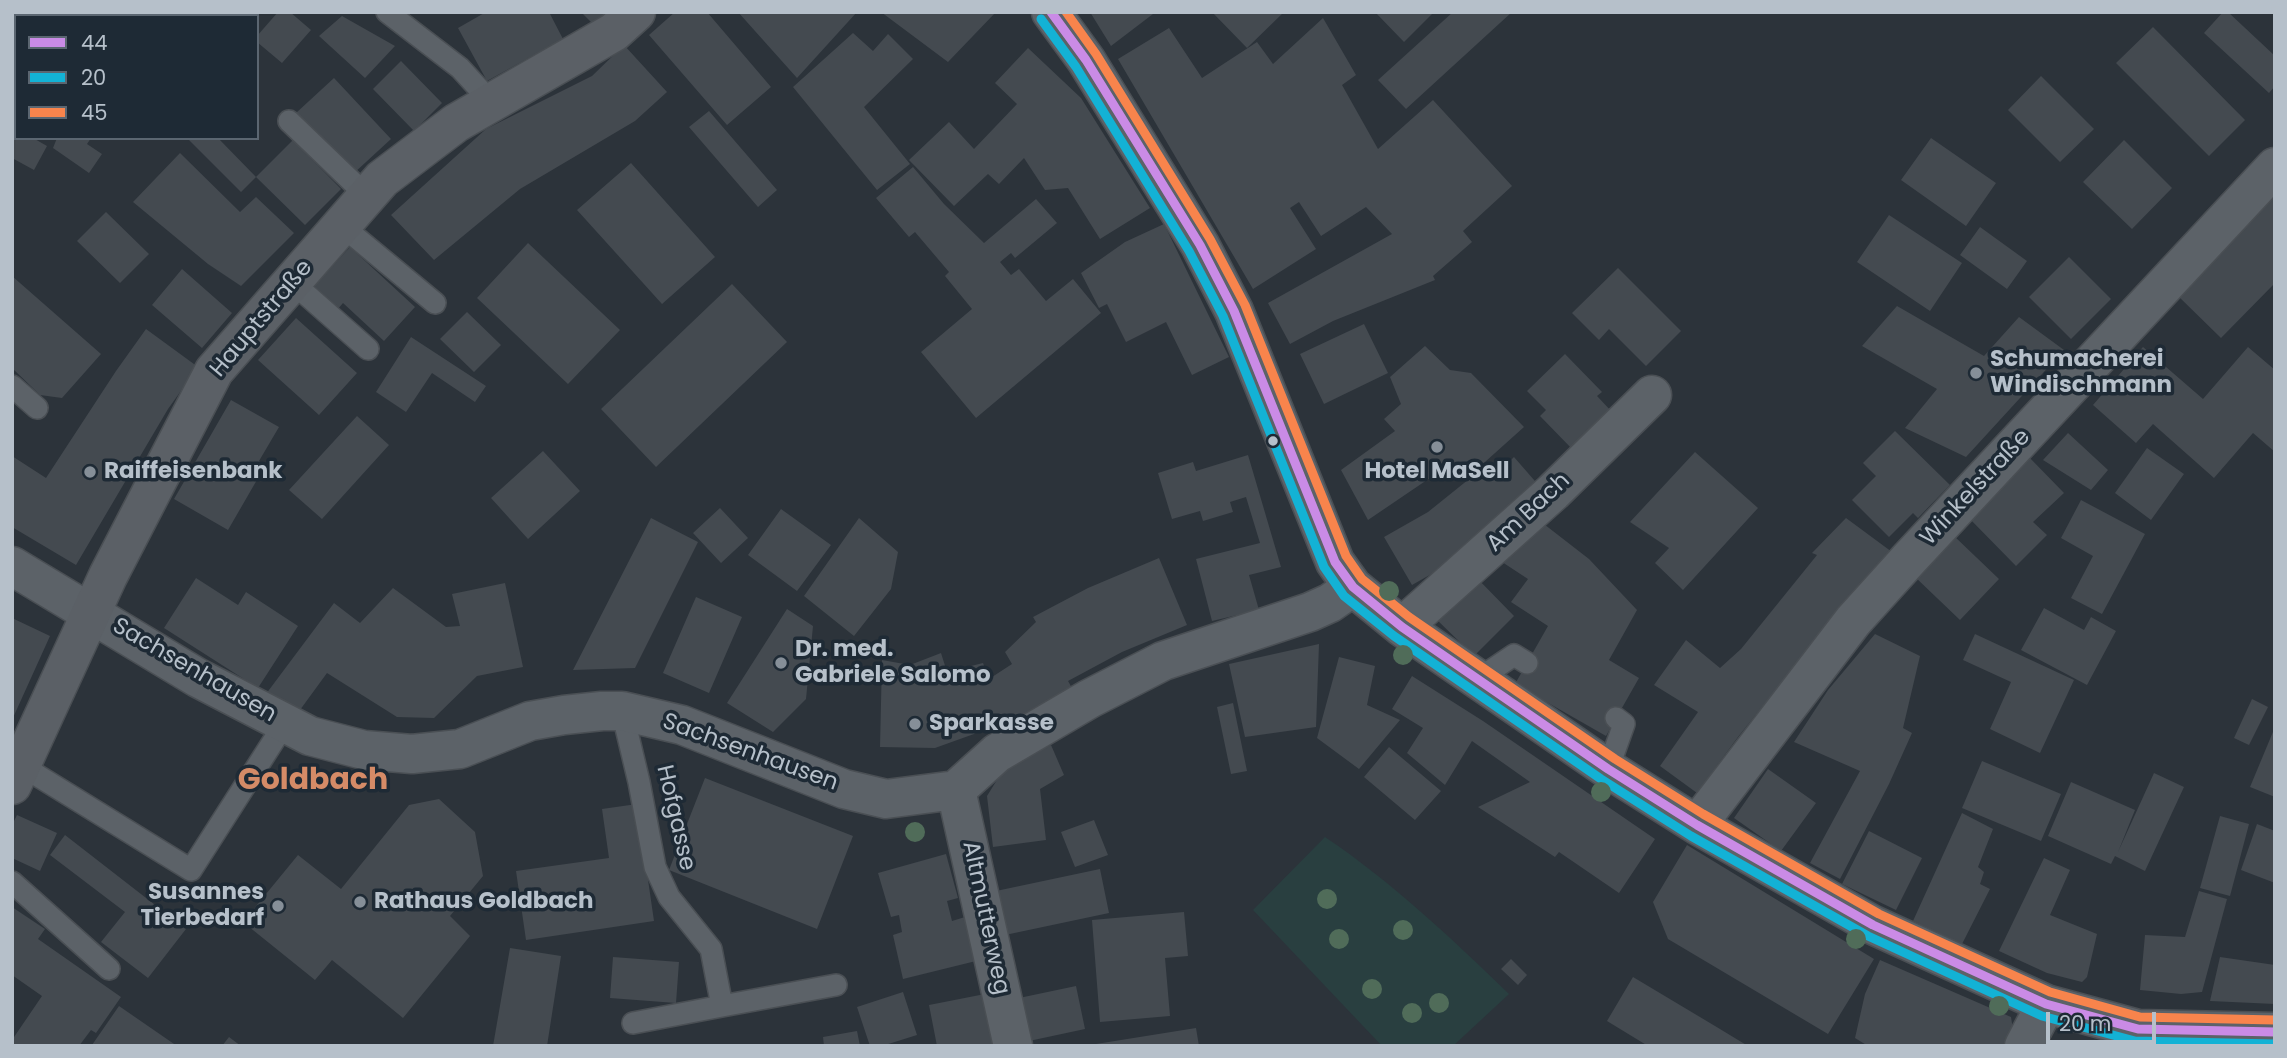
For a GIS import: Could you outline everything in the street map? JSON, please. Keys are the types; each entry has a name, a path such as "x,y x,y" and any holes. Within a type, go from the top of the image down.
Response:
{"street":[{"name":"Hauptstraße","path":"17,776 90,611 214,371 382,179 456,123 614,32 636,12"},
{"path":"1051,12 1086,60 1200,245 1234,311 1335,562 1353,587 1402,627 1608,769 1697,824 1873,925 2046,1003 2138,1029 2275,1032"},
{"name":"Winkelstraße","path":"1697,824 1853,621 2275,167"},
{"name":"Am Bach","path":"1402,627 1553,492 1652,395"},
{"name":"Sachsenhausen","path":"12,566 198,678 310,736 364,750 412,754 460,749 530,721 589,712 622,711 682,725 844,789 886,799 957,790"},
{"path":"957,790 998,753 1088,699 1163,661 1310,612 1330,603 1353,587"},
{"name":"Altmutterweg","path":"957,790 1013,1046"},
{"path":"2024,1046 2046,1003"}],"lane":[{"path":"387,12 460,68 492,103"},
{"path":"289,121 367,196"},
{"path":"341,225 435,303"},
{"path":"292,282 368,349"},
{"path":"12,386 37,408"},
{"path":"1477,680 1514,655 1527,663"},
{"name":"Hofgasse","path":"622,711 655,867 669,897 711,949 722,1006"},
{"path":"1608,769 1624,724 1616,718"},
{"path":"17,776 191,870 285,723"},
{"path":"12,882 109,969"},
{"path":"633,1023 836,985"}],"green space":[{"path":"1325,837 1397,892 1509,994 1453,1046 1382,1046 1253,910"}],"building":[{"path":"278,12 290,12 311,30 282,63 259,44 259,34"},
{"path":"486,12 549,12 563,39 487,81 458,28"},
{"path":"581,12 606,12 594,25"},
{"path":"675,12 707,12 771,87 727,125 649,35"},
{"path":"738,12 857,12 797,78"},
{"path":"881,12 996,12 948,62"},
{"path":"1090,12 1152,12 1153,14 1111,46"},
{"path":"1212,12 1284,12 1247,48"},
{"path":"1375,12 1434,12 1404,42"},
{"path":"1453,12 1512,12 1406,109 1378,80"},
{"path":"2223,12 2228,12 2275,56 2275,86 2269,93 2204,33"},
{"path":"342,16 395,46 365,78 319,36"},
{"path":"1323,18 1356,75 1342,85 1378,149 1433,100 1512,186 1463,231 1472,242 1433,276 1435,280 1333,321 1290,344 1268,303 1392,234 1366,207 1321,236 1299,202 1290,208 1316,249 1253,289 1118,59 1169,28 1202,78 1257,42 1273,64"},
{"path":"2153,27 2245,120 2209,156 2116,63"},
{"path":"853,33 873,51 888,34 913,59 864,107 910,164 877,190 793,87"},
{"path":"624,45 667,92 635,121 520,189 434,260 391,215 486,129 592,76"},
{"path":"12,46 14,94 12,97"},
{"path":"1028,48 1081,98 1150,208 1100,239 1068,188 1045,190 1024,158 999,184 988,174 954,206 909,160 949,122 974,149 1017,104 995,83"},
{"path":"401,61 442,103 414,131 373,89"},
{"path":"2041,76 2094,129 2060,162 2008,110"},
{"path":"334,78 391,139 353,174 296,113"},
{"path":"709,111 777,190 758,207 689,127"},
{"path":"12,127 14,140 36,140 47,146 34,170 12,158"},
{"path":"1931,138 1996,183 1966,226 1901,180"},
{"path":"56,140 90,140 87,144 102,154 89,173 53,148"},
{"path":"189,140 220,140 256,177 241,192"},
{"path":"293,140 341,189 305,225 256,177"},
{"path":"2124,140 2172,188 2132,229 2083,182"},
{"path":"180,153 240,212 256,197 294,233 241,286 208,264 133,202"},
{"path":"631,163 715,257 662,304 577,210"},
{"path":"913,167 944,204 984,243 1036,199 1057,223 1015,258 1011,253 1000,262 1011,275 1019,269 1046,301 1073,279 1101,313 976,418 921,352 972,309 945,276 949,272 915,232 909,237 876,198"},
{"path":"2275,193 2275,283 2221,338 2176,294"},
{"path":"106,212 149,254 120,283 77,241"},
{"path":"1889,215 1962,263 1930,311 1857,262"},
{"path":"1164,224 1229,357 1192,375 1166,322 1126,342 1107,304 1099,308 1081,273 1125,242"},
{"path":"1980,227 2027,261 2007,289 1960,255"},
{"path":"528,243 620,330 568,384 477,298"},
{"path":"350,247 415,307 384,341 343,303 338,309 314,286"},
{"path":"2069,257 2111,299 2071,339 2029,297"},
{"path":"1618,268 1681,331 1646,366 1609,329 1599,340 1572,313"},
{"path":"182,269 232,313 202,348 152,305"},
{"path":"12,276 101,354 62,398 40,395 12,368"},
{"path":"732,284 787,342 656,467 601,409"},
{"name":"Schumacherei Windischmann","path":"1897,306 1984,356 2019,317 2064,350 1966,457 1905,428 1937,389 1862,346"},
{"path":"467,312 501,345 474,372 440,339"},
{"path":"296,318 357,373 319,415 258,360"},
{"path":"1364,324 1388,373 1324,404 1300,354"},
{"name":"Raiffeisenbank","path":"146,329 198,367 168,409 76,565 12,527 12,456 46,478"},
{"path":"411,337 486,386 475,402 432,373 406,412 376,392"},
{"name":"Hotel MaSell","path":"1425,346 1450,370 1471,373 1524,427 1466,479 1452,463 1368,520 1341,470 1395,431 1384,419 1401,404 1390,377"},
{"path":"2143,347 2203,399 2248,347 2275,370 2275,452 2253,433 2214,478 2153,424 2136,443 2093,405"},
{"path":"1565,354 1602,392 1597,396 1613,413 1574,451 1540,416 1546,410 1527,391"},
{"path":"231,400 279,427 259,461 265,466 228,530 174,499"},
{"path":"357,416 389,445 322,519 289,490"},
{"path":"1895,431 1950,485 1918,518 1913,513 1889,537 1852,500 1876,476 1863,463"},
{"path":"2068,433 2108,470 2091,490 2043,460"},
{"path":"2147,448 2184,474 2151,520 2115,493"},
{"path":"543,451 580,491 528,539 491,498"},
{"path":"1695,452 1758,508 1683,590 1655,563 1669,548 1630,522"},
{"path":"1248,455 1281,567 1249,575 1259,610 1212,621 1196,559 1260,543 1246,497 1230,502 1233,512 1203,521 1200,511 1172,519 1158,473 1193,462 1196,471"},
{"path":"2028,456 2064,493 2033,522 2047,535 2016,566 1967,516"},
{"path":"1514,457 1541,488 1465,555 1412,585 1384,537 1428,512 1489,463 1498,473"},
{"path":"2081,500 2145,534 2102,614 2071,598 2093,556 2061,538"},
{"path":"720,508 748,538 721,563 693,533"},
{"path":"781,509 831,545 797,591 748,555"},
{"path":"651,518 698,542 635,668 573,670"},
{"path":"859,518 898,552 891,589 854,636 804,596"},
{"path":"1846,518 1892,552 1861,584 1738,737 1697,793 1660,766 1698,712 1654,685 1686,640 1720,668 1741,649 1817,555 1812,553"},
{"path":"1540,521 1589,559 1637,610 1609,660 1639,678 1606,736 1515,684 1548,626 1511,602 1528,579 1499,560"},
{"path":"1953,535 1999,579 1960,620 1914,576"},
{"path":"1159,558 1187,625 1122,652 1068,681 1072,688 1013,725 1001,714 985,722 974,734 935,748 880,747 882,660 910,665 941,653 947,672 983,663 989,679 1012,664 1005,652 1036,622 1033,617 1088,588"},
{"path":"1474,575 1514,616 1474,656 1433,616"},
{"path":"196,578 238,605 246,592 298,626 258,688 164,628"},
{"path":"505,583 523,667 477,676 434,718 397,717 327,673 300,710 266,694 334,603 360,623 393,588 446,627 460,626 452,594"},
{"path":"696,597 742,617 709,693 663,673"},
{"path":"2044,608 2084,630 2091,617 2116,631 2087,685 2021,650"},
{"name":"Dr. med. Gabriele Salomo","path":"787,609 813,626 806,699 773,732 727,703"},
{"path":"12,618 50,636 12,720"},
{"path":"1875,634 1920,656 1903,728 1912,733 1840,879 1810,863 1860,771 1794,742 1828,690"},
{"path":"1975,634 2074,680 2040,753 1990,729 2011,682 1963,660"},
{"path":"1319,644 1316,727 1245,737 1229,664"},
{"path":"1339,657 1375,666 1367,705 1400,720 1359,769 1317,738"},
{"path":"1412,676 1483,721 1655,839 1619,893 1559,852 1555,857 1478,807 1530,782 1472,741 1445,785 1407,753 1423,728 1392,709"},
{"path":"2252,699 2268,707 2249,745 2234,738"},
{"path":"1233,703 1247,771 1231,774 1217,707"},
{"path":"2275,727 2275,797 2250,787"},
{"path":"1051,745 1064,775 1040,789 1046,840 993,847 987,796 1000,775 1018,759"},
{"path":"1389,747 1441,791 1415,820 1364,777"},
{"path":"1982,761 2061,794 2041,841 1962,808"},
{"path":"1768,769 1816,803 1781,851 1734,818"},
{"path":"2154,773 2184,787 2145,871 2115,856 2111,864 2048,836 2071,782 2135,810 2118,852"},
{"path":"705,778 853,836 817,929 669,870"},
{"name":"Rathaus Goldbach","path":"439,799 475,832 483,876 450,916 470,936 403,1018 332,960 315,980 243,922 298,855 341,889 409,805"},
{"path":"637,804 654,921 526,940 516,871 609,858 602,809"},
{"path":"1962,813 1993,829 1978,867 1984,872 1980,884 1990,889 1962,944 1913,921"},
{"path":"17,815 57,833 40,871 12,858 12,825"},
{"path":"2220,816 2249,824 2230,896 2200,888"},
{"path":"1094,820 1108,855 1075,867 1061,832"},
{"path":"2257,824 2275,831 2275,883 2241,870"},
{"path":"1869,831 1922,858 1896,910 1842,884"},
{"path":"65,835 186,929 148,978 101,942 125,912 50,855"},
{"path":"1687,845 1874,959 1828,1034 1668,939 1653,902"},
{"path":"946,854 958,898 947,901 952,921 965,917 976,961 903,979 893,935 902,932 899,915 891,917 878,873"},
{"path":"2044,858 2070,870 2050,915 2097,934 2087,977 2082,982 2047,973 1999,951"},
{"path":"1100,869 1109,913 1005,935 996,891"},
{"path":"2199,891 2227,899 2202,992 2181,994 2140,990 2145,935 2185,937"},
{"path":"12,907 45,929 38,939 121,997 96,1033 91,1030 79,1046 12,1046 12,1040 42,996 12,975"},
{"path":"1184,912 1188,956 1165,958 1170,1016 1100,1022 1092,920"},
{"path":"510,948 561,956 547,1046 493,1046"},
{"path":"613,957 679,962 676,1003 610,998"},
{"path":"2220,957 2275,965 2275,1004 2210,1001"},
{"path":"1511,959 1527,975 1518,985 1501,969"},
{"path":"1880,960 2011,1017 2014,1036 2007,1046 1868,1046 1855,1038 1865,994"},
{"path":"1633,977 1748,1046 1648,1046 1607,1021"},
{"path":"1076,986 1085,1029 1029,1041 1019,998"},
{"path":"903,992 917,1035 882,1046 870,1046 857,1007"},
{"path":"985,994 995,1046 937,1046 929,1005"},
{"path":"119,1006 177,1046 92,1045"},
{"path":"1196,1028 1199,1046 1096,1046 1096,1044"},
{"path":"857,1031 860,1046 824,1046 823,1037"},
{"path":"229,1037 241,1046 222,1046"}],"transit line":[{"name":"44","path":"1051,12 1086,60 1200,245 1234,311 1335,562 1353,587 1402,627 1608,769 1697,825 1873,925 2046,1004 2138,1029 2275,1032"},
{"name":"45","path":"1066,12 1096,54 1210,239 1245,305 1346,556 1362,579 1409,617 1615,759 1703,814 1879,914 2050,992 2140,1017 2275,1020"},
{"name":"20","path":"1041,19 1076,67 1189,251 1223,316 1324,567 1344,596 1394,636 1601,779 1691,836 1868,936 2042,1016 2135,1041 2275,1044"}],"place":[{"name":"Schumacherei Windischmann","path":"1976,373"},
{"name":"Hotel MaSell","path":"1437,447"},
{"name":"Raiffeisenbank","path":"90,472"},
{"name":"Dr. med. Gabriele Salomo","path":"781,663"},
{"name":"Sparkasse","path":"915,724"},
{"name":"Rathaus Goldbach","path":"360,902"},
{"name":"Susannes Tierbedarf","path":"278,906"}],"district":[{"name":"Goldbach","path":"313,781"}]}
